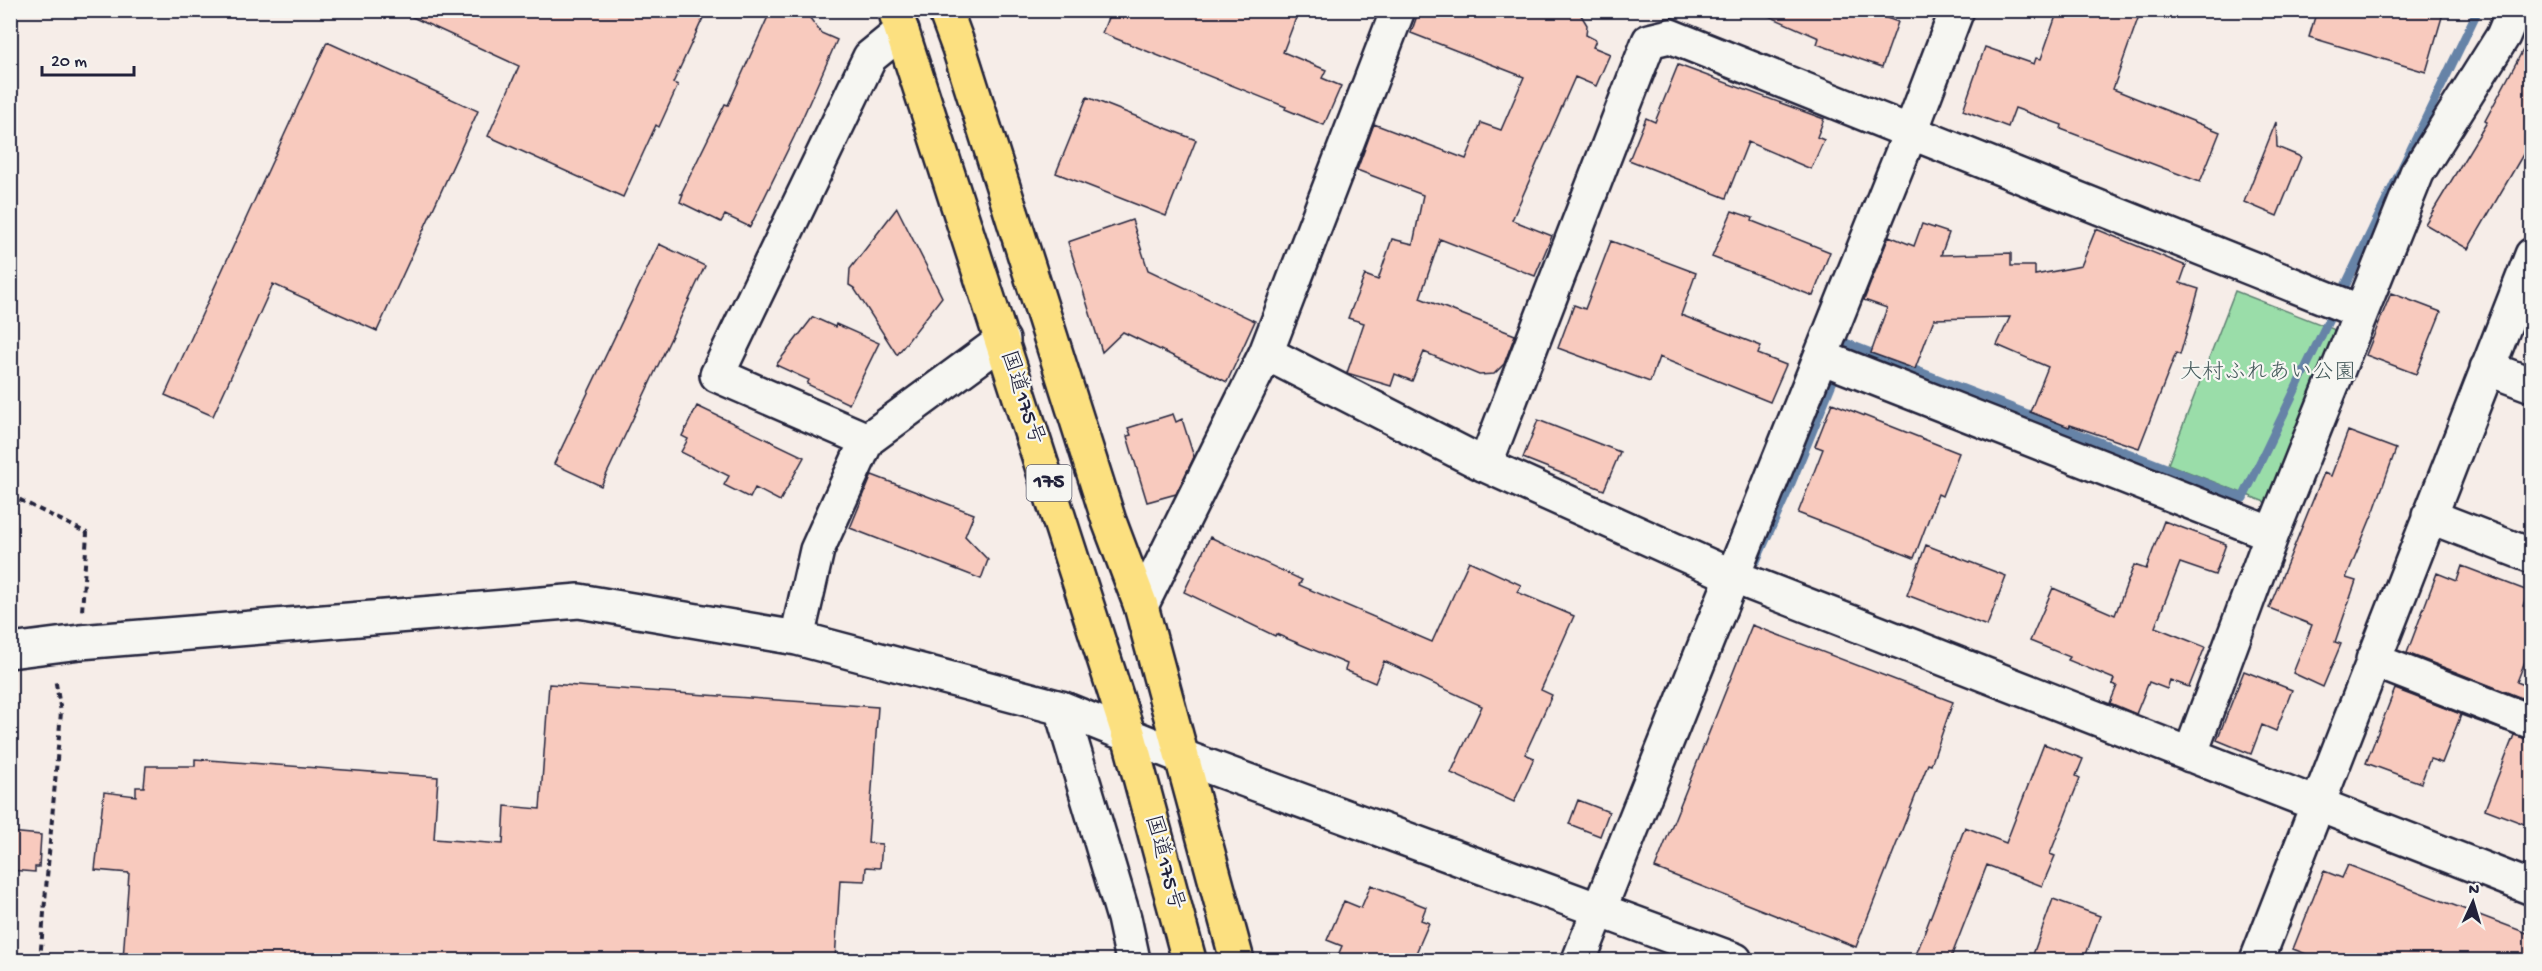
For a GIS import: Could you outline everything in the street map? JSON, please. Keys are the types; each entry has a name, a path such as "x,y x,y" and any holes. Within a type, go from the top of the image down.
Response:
{"highway":[{"name":"国道175号","path":"945,10 1109,521 1140,606 1237,960"},
{"name":"国道175号","path":"898,21 1003,340 1129,736 1189,960"}],"street":[{"path":"1140,606 1266,353 1398,10"},
{"path":"1579,960 1911,131 1957,10"},
{"path":"2190,755 2272,534 2417,173 2503,36 2514,10"},
{"path":"867,440 717,375 870,57 898,21"},
{"path":"1485,465 1649,41 1670,36 2361,312"},
{"path":"2257,960 2532,255"},
{"path":"797,638 817,550 867,440 1003,340"},
{"path":"1266,353 1485,465 1732,576 2532,888"},
{"path":"1821,357 2272,534"},
{"path":"2487,368 2532,385"},
{"path":"2429,516 2532,556"},
{"path":"10,651 65,644 579,602 797,638 1061,708 1183,757 1735,960"},
{"path":"2373,660 2532,722"},
{"path":"1061,708 1124,918 1132,960"}],"path":[{"path":"10,495 87,533 65,644 40,960"}],"green space":[{"name":"大村ふれあい公園","path":"2235,291 2333,329 2344,348 2280,508 2168,464"}],"building":[{"path":"397,10 688,10 703,18 673,83 678,85 659,127 656,125 623,197 488,136 519,66"},
{"path":"771,10 789,18 804,10 821,33 837,40 794,137 750,227 725,215 721,222 680,202 683,194 681,194 725,104 728,105"},
{"path":"1111,10 1299,10 1283,52 1326,70 1322,78 1341,86 1324,125 1285,109 1286,107 1102,33"},
{"path":"1419,10 1578,10 1587,25 1586,35 1596,40 1593,47 1610,54 1596,86 1575,77 1512,220 1552,236 1535,276 1440,239 1420,298 1515,335 1504,364 1494,374 1479,375 1424,352 1412,381 1395,374 1391,386 1347,373 1364,323 1348,318 1365,275 1378,280 1392,239 1413,244 1423,195 1357,170 1374,124 1466,159 1481,123 1501,130 1524,77 1411,33"},
{"path":"1755,10 1864,10 1898,22 1882,67 1817,44 1819,38"},
{"path":"2058,10 2141,10 2113,89 2220,132 2200,182 2061,129 2062,125 2015,108 2008,127 1963,110 1985,47 2034,64 2036,58 2041,59"},
{"path":"2317,10 2444,10 2426,72 2309,37"},
{"path":"2532,33 2532,139 2468,249 2425,224 2487,122 2485,121"},
{"path":"327,42 478,111 377,331 273,284 213,416 165,395"},
{"path":"1678,65 1824,119 1817,137 1824,140 1811,169 1748,142 1726,198 1629,160 1646,118 1655,122"},
{"path":"1087,97 1196,140 1166,216 1056,173"},
{"path":"2276,122 2277,147 2301,157 2277,216 2244,202"},
{"path":"897,208 942,297 897,355 854,288 849,285 850,269"},
{"path":"1732,211 1830,252 1813,296 1712,257"},
{"path":"1132,220 1148,270 1255,321 1227,382 1123,332 1102,352 1068,242"},
{"path":"1922,224 1949,233 1941,255 2011,253 2011,266 2035,266 2035,275 2081,266 2096,229 2186,266 2180,283 2199,289 2180,355 2176,353 2139,448 2070,425 2069,427 2030,412 2048,367 1997,345 2010,317 1934,319 1915,369 1871,353 1887,308 1864,300 1889,236 1914,246"},
{"path":"1611,241 1696,273 1681,315 1761,346 1758,354 1786,365 1770,402 1659,357 1650,382 1558,348 1574,305 1585,309"},
{"path":"659,244 705,266 601,486 554,464"},
{"path":"2391,293 2441,312 2416,374 2366,355"},
{"path":"813,317 835,327 836,324 879,343 849,404 807,384 809,380 776,365"},
{"path":"1832,403 1959,453 1942,496 1938,494 1914,558 1798,513 1823,449 1815,446"},
{"path":"697,406 804,457 780,501 755,488 750,498 724,485 729,476 681,452 688,439 682,436"},
{"path":"1173,414 1176,422 1182,419 1194,457 1176,494 1147,502 1127,436 1131,435 1128,428"},
{"path":"1538,420 1620,452 1604,490 1523,458"},
{"path":"2348,431 2396,449 2346,578 2356,581 2335,642 2341,644 2323,687 2293,673 2312,625 2269,608 2324,473 2331,476"},
{"path":"872,475 974,514 965,536 988,560 981,579 850,528"},
{"path":"2164,521 2226,544 2215,575 2180,563 2155,627 2205,647 2189,687 2170,680 2167,689 2149,682 2136,714 2110,703 2117,686 2112,684 2114,679 2068,660 2070,657 2030,641 2053,588 2115,615 2134,565 2146,569"},
{"path":"1210,537 1302,580 1299,585 1432,642 1469,561 1521,585 1517,592 1574,616 1541,690 1552,695 1525,754 1534,758 1514,802 1451,773 1482,706 1384,661 1375,683 1345,670 1347,664 1276,634 1275,636 1184,592"},
{"path":"1926,545 2006,576 1987,626 1907,595"},
{"path":"2462,566 2528,591 2523,606 2532,609 2532,643 2517,682 2532,688 2532,702 2407,653 2437,573 2457,581"},
{"path":"1752,625 1953,702 1931,765 1928,764 1856,947 1655,868"},
{"path":"2244,671 2292,690 2276,731 2262,725 2251,754 2217,740"},
{"path":"549,684 878,707 868,843 882,844 880,868 866,867 865,881 840,880 835,960 123,960 129,873 95,870 104,792 136,796 136,787 144,787 146,766 195,766 195,759 438,777 434,839 503,844 505,806 540,809"},
{"path":"2395,689 2505,731 2461,715 2442,763 2430,759 2421,783 2366,763"},
{"path":"2514,735 2532,740 2532,827 2485,809"},
{"path":"2044,744 2083,759 2076,776 2080,778 2050,854 2055,856 2042,886 1987,865 1950,960 1914,960 1965,827 2006,843"},
{"path":"1578,800 1609,812 1600,836 1569,824"},
{"path":"10,832 41,835 39,867 35,867 35,872 10,870"},
{"path":"2348,865 2532,935 2532,960 2322,960 2293,949 2324,871 2342,878"},
{"path":"1371,885 1426,907 1421,920 1429,923 1413,960 1336,960 1342,946 1327,940 1344,901 1361,908"},
{"path":"2053,899 2100,916 2084,960 2031,960"}],"waterway":[{"path":"1756,561 1787,493 1848,344 2243,498 2478,10"}]}
